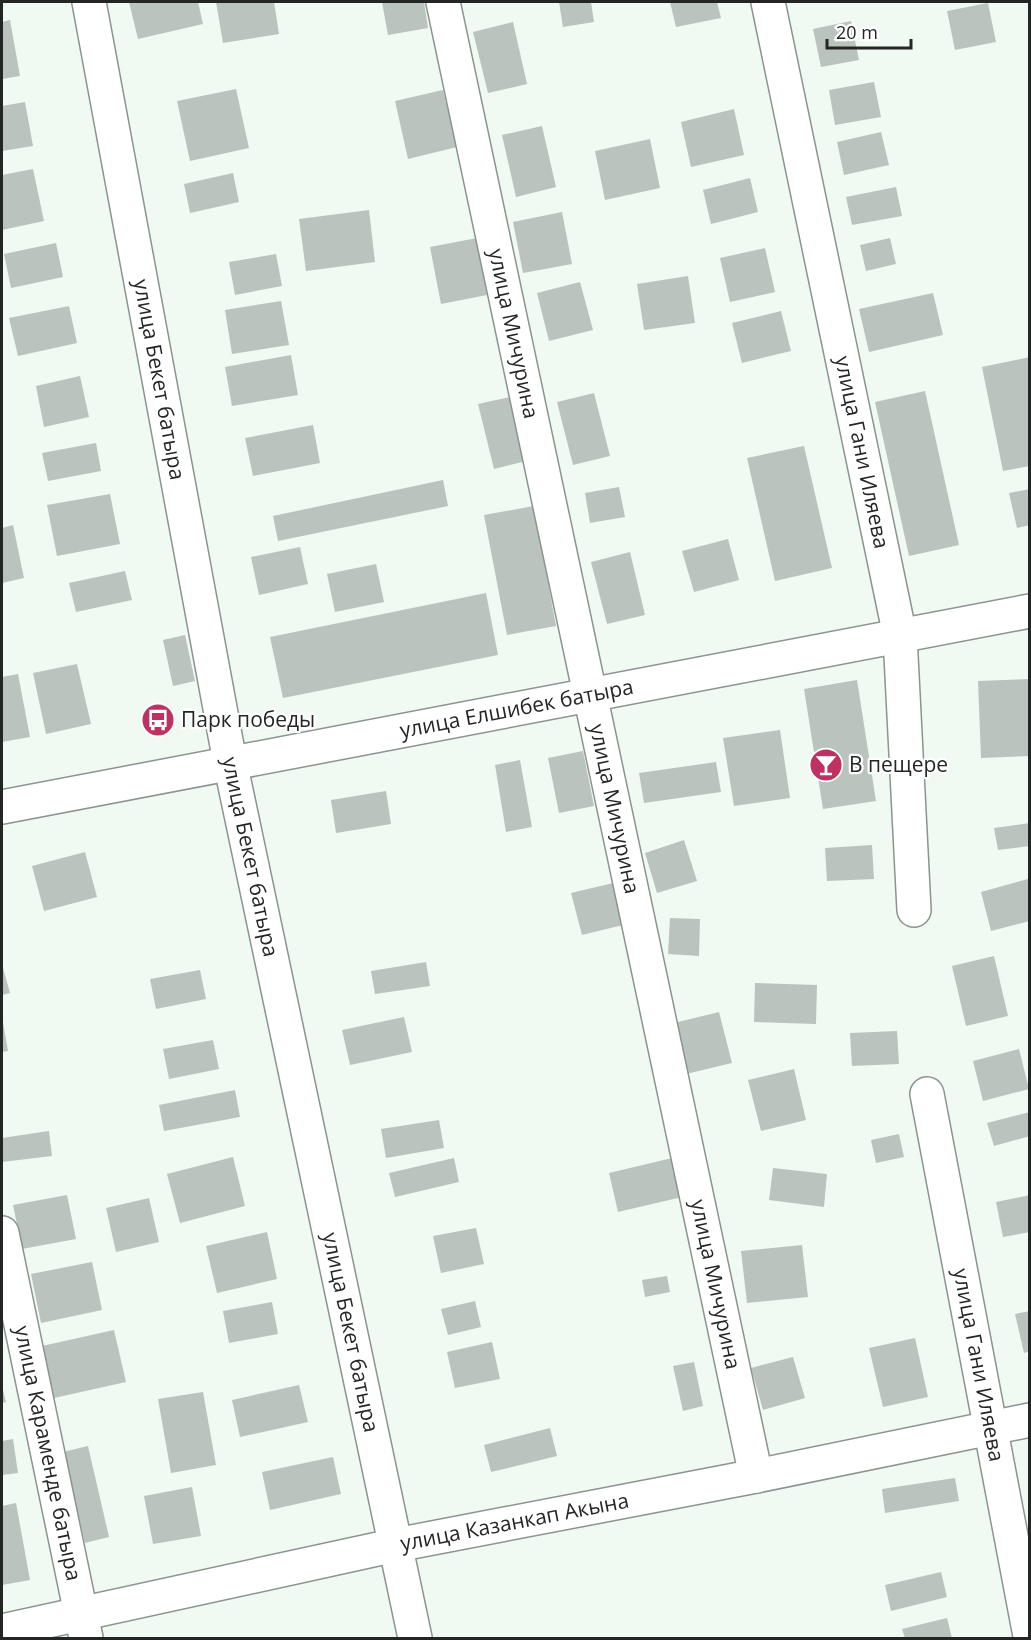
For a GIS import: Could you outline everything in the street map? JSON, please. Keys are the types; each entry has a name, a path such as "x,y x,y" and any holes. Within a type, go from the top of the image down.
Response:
{"street":[{"name":"улица Бекет батыра","path":"89,2 230,762 415,1638"},
{"name":"улица Мичурина","path":"443,2 756,1476"},
{"name":"улица Гани Иляева","path":"768,2 900,636 914,910"},
{"name":"улица Елшибек батыра","path":"2,807 1029,611"},
{"name":"улица Гани Иляева","path":"927,1094 1029,1636"},
{"name":"улица Караменде батыра","path":"2,1233 84,1626"},
{"name":"улица Казанкап Акына","path":"2,1631 84,1626 396,1545 756,1476 1029,1420"}],"building":[{"path":"129,2 198,2 203,24 138,39"},
{"path":"216,2 274,2 279,34 223,43"},
{"path":"382,2 424,2 428,28 388,35"},
{"path":"559,2 591,2 594,22 563,27"},
{"path":"670,2 717,2 721,18 676,27"},
{"path":"988,3 996,42 955,50 947,11"},
{"path":"10,20 20,76 2,79 2,22"},
{"path":"851,21 859,60 821,67 813,29"},
{"path":"513,22 527,84 488,93 473,32"},
{"path":"874,82 881,117 835,125 829,90"},
{"path":"236,89 249,148 190,161 177,101"},
{"path":"443,90 457,147 408,159 395,101"},
{"path":"25,102 33,146 2,151 2,106"},
{"path":"734,109 744,155 691,167 681,122"},
{"path":"542,126 556,187 516,197 502,135"},
{"path":"881,132 889,165 844,175 837,142"},
{"path":"650,139 660,188 605,200 595,151"},
{"path":"33,169 44,221 2,230 2,175"},
{"path":"233,173 239,202 190,213 184,184"},
{"path":"750,178 758,212 711,224 703,190"},
{"path":"896,187 902,216 852,225 846,197"},
{"path":"369,210 375,262 306,271 299,219"},
{"path":"562,212 572,264 523,273 513,222"},
{"path":"477,238 487,295 441,304 430,247"},
{"path":"890,238 896,264 866,271 860,245"},
{"path":"56,243 63,277 11,288 4,254"},
{"path":"765,248 775,292 730,302 720,258"},
{"path":"276,254 282,286 235,295 229,262"},
{"path":"688,276 695,323 644,330 637,284"},
{"path":"580,282 593,330 549,341 537,293"},
{"path":"933,293 943,335 869,352 859,309"},
{"path":"281,301 289,345 232,354 225,310"},
{"path":"69,306 77,343 18,356 9,318"},
{"path":"781,311 791,351 742,363 732,323"},
{"path":"291,355 298,395 232,406 225,367"},
{"path":"1030,357 1030,466 1003,471 982,367"},
{"path":"80,376 89,417 44,427 36,386"},
{"path":"925,391 959,545 909,556 875,402"},
{"path":"594,393 610,456 573,465 557,402"},
{"path":"510,397 526,461 494,469 478,404"},
{"path":"313,425 320,463 253,476 245,438"},
{"path":"96,443 101,471 48,481 42,453"},
{"path":"804,446 832,568 775,581 747,458"},
{"path":"443,480 448,506 278,541 273,516"},
{"path":"619,487 625,517 590,523 585,493"},
{"path":"1030,489 1030,525 1017,528 1009,493"},
{"path":"110,494 120,544 57,556 47,505"},
{"path":"534,506 556,626 507,635 484,515"},
{"path":"13,525 24,578 2,583 2,528"},
{"path":"728,539 739,580 694,592 682,551"},
{"path":"300,547 308,584 259,595 251,557"},
{"path":"630,552 645,615 607,624 591,562"},
{"path":"376,564 384,602 335,612 327,574"},
{"path":"125,571 132,600 76,612 69,583"},
{"path":"486,593 498,655 283,698 270,637"},
{"path":"185,635 195,681 173,686 163,640"},
{"path":"77,664 91,724 46,734 33,673"},
{"path":"18,674 30,737 2,742 2,677"},
{"path":"1030,679 1030,756 981,758 978,681"},
{"path":"857,680 876,801 823,809 804,689"},
{"path":"780,730 790,798 734,806 723,738"},
{"path":"583,751 594,806 559,813 548,758"},
{"path":"520,760 532,827 506,832 495,765"},
{"path":"716,762 721,792 644,803 639,773"},
{"path":"386,791 391,824 336,833 331,800"},
{"path":"1030,823 1030,846 998,850 994,828"},
{"path":"684,840 697,881 657,893 645,853"},
{"path":"872,845 874,879 827,881 825,848"},
{"path":"85,852 97,897 44,911 32,866"},
{"path":"1028,879 1030,921 991,931 981,892"},
{"path":"613,883 623,925 582,935 571,893"},
{"path":"670,918 700,919 699,956 668,954"},
{"path":"994,956 1008,1016 966,1026 952,966"},
{"path":"426,962 430,986 375,994 371,971"},
{"path":"2,964 10,993 2,995"},
{"path":"200,970 206,999 156,1009 150,979"},
{"path":"755,983 817,985 816,1024 754,1022"},
{"path":"719,1012 732,1063 686,1074 674,1023"},
{"path":"2,1017 8,1051 2,1052"},
{"path":"404,1017 412,1052 350,1065 342,1030"},
{"path":"897,1031 899,1064 852,1066 850,1033"},
{"path":"213,1040 219,1069 169,1079 163,1049"},
{"path":"1019,1049 1029,1089 983,1101 973,1061"},
{"path":"794,1069 806,1120 761,1131 748,1080"},
{"path":"235,1090 240,1117 164,1131 159,1105"},
{"path":"1030,1112 1030,1136 994,1146 987,1123"},
{"path":"439,1120 444,1148 386,1158 381,1129"},
{"path":"49,1131 52,1156 2,1162 2,1138"},
{"path":"899,1134 904,1157 876,1163 871,1140"},
{"path":"233,1157 245,1206 180,1223 167,1174"},
{"path":"454,1158 459,1182 395,1197 389,1173"},
{"path":"672,1158 682,1197 618,1212 609,1173"},
{"path":"773,1168 827,1174 824,1207 769,1200"},
{"path":"67,1195 76,1239 22,1249 13,1205"},
{"path":"1030,1195 1030,1232 1003,1237 996,1202"},
{"path":"149,1198 159,1242 116,1252 106,1208"},
{"path":"476,1228 484,1264 441,1273 433,1236"},
{"path":"267,1232 277,1279 217,1293 206,1246"},
{"path":"802,1245 808,1297 747,1303 741,1251"},
{"path":"92,1262 102,1310 41,1323 31,1274"},
{"path":"667,1276 670,1292 645,1297 642,1280"},
{"path":"475,1301 481,1327 448,1335 441,1309"},
{"path":"272,1302 278,1334 229,1343 223,1311"},
{"path":"1030,1311 1030,1351 1024,1353 1015,1314"},
{"path":"114,1330 126,1382 54,1398 42,1346"},
{"path":"915,1338 928,1397 883,1407 869,1348"},
{"path":"492,1342 500,1379 455,1388 447,1352"},
{"path":"793,1357 805,1398 763,1410 751,1368"},
{"path":"694,1362 703,1406 683,1411 673,1366"},
{"path":"299,1385 308,1422 240,1437 232,1400"},
{"path":"2,1386 6,1402 2,1403"},
{"path":"203,1392 216,1465 171,1473 158,1399"},
{"path":"550,1428 557,1456 491,1472 484,1445"},
{"path":"13,1439 18,1473 2,1475 2,1441"},
{"path":"88,1446 109,1537 85,1543 63,1452"},
{"path":"333,1457 341,1494 270,1510 262,1472"},
{"path":"955,1478 959,1501 885,1513 882,1489"},
{"path":"192,1487 201,1536 153,1544 144,1496"},
{"path":"16,1503 30,1580 2,1585 2,1506"},
{"path":"941,1572 947,1597 891,1611 885,1585"},
{"path":"947,1618 952,1638 905,1638 902,1629"}],"place":[{"name":"Парк победы","path":"158,720"},
{"name":"В пещере","path":"826,765"}]}
